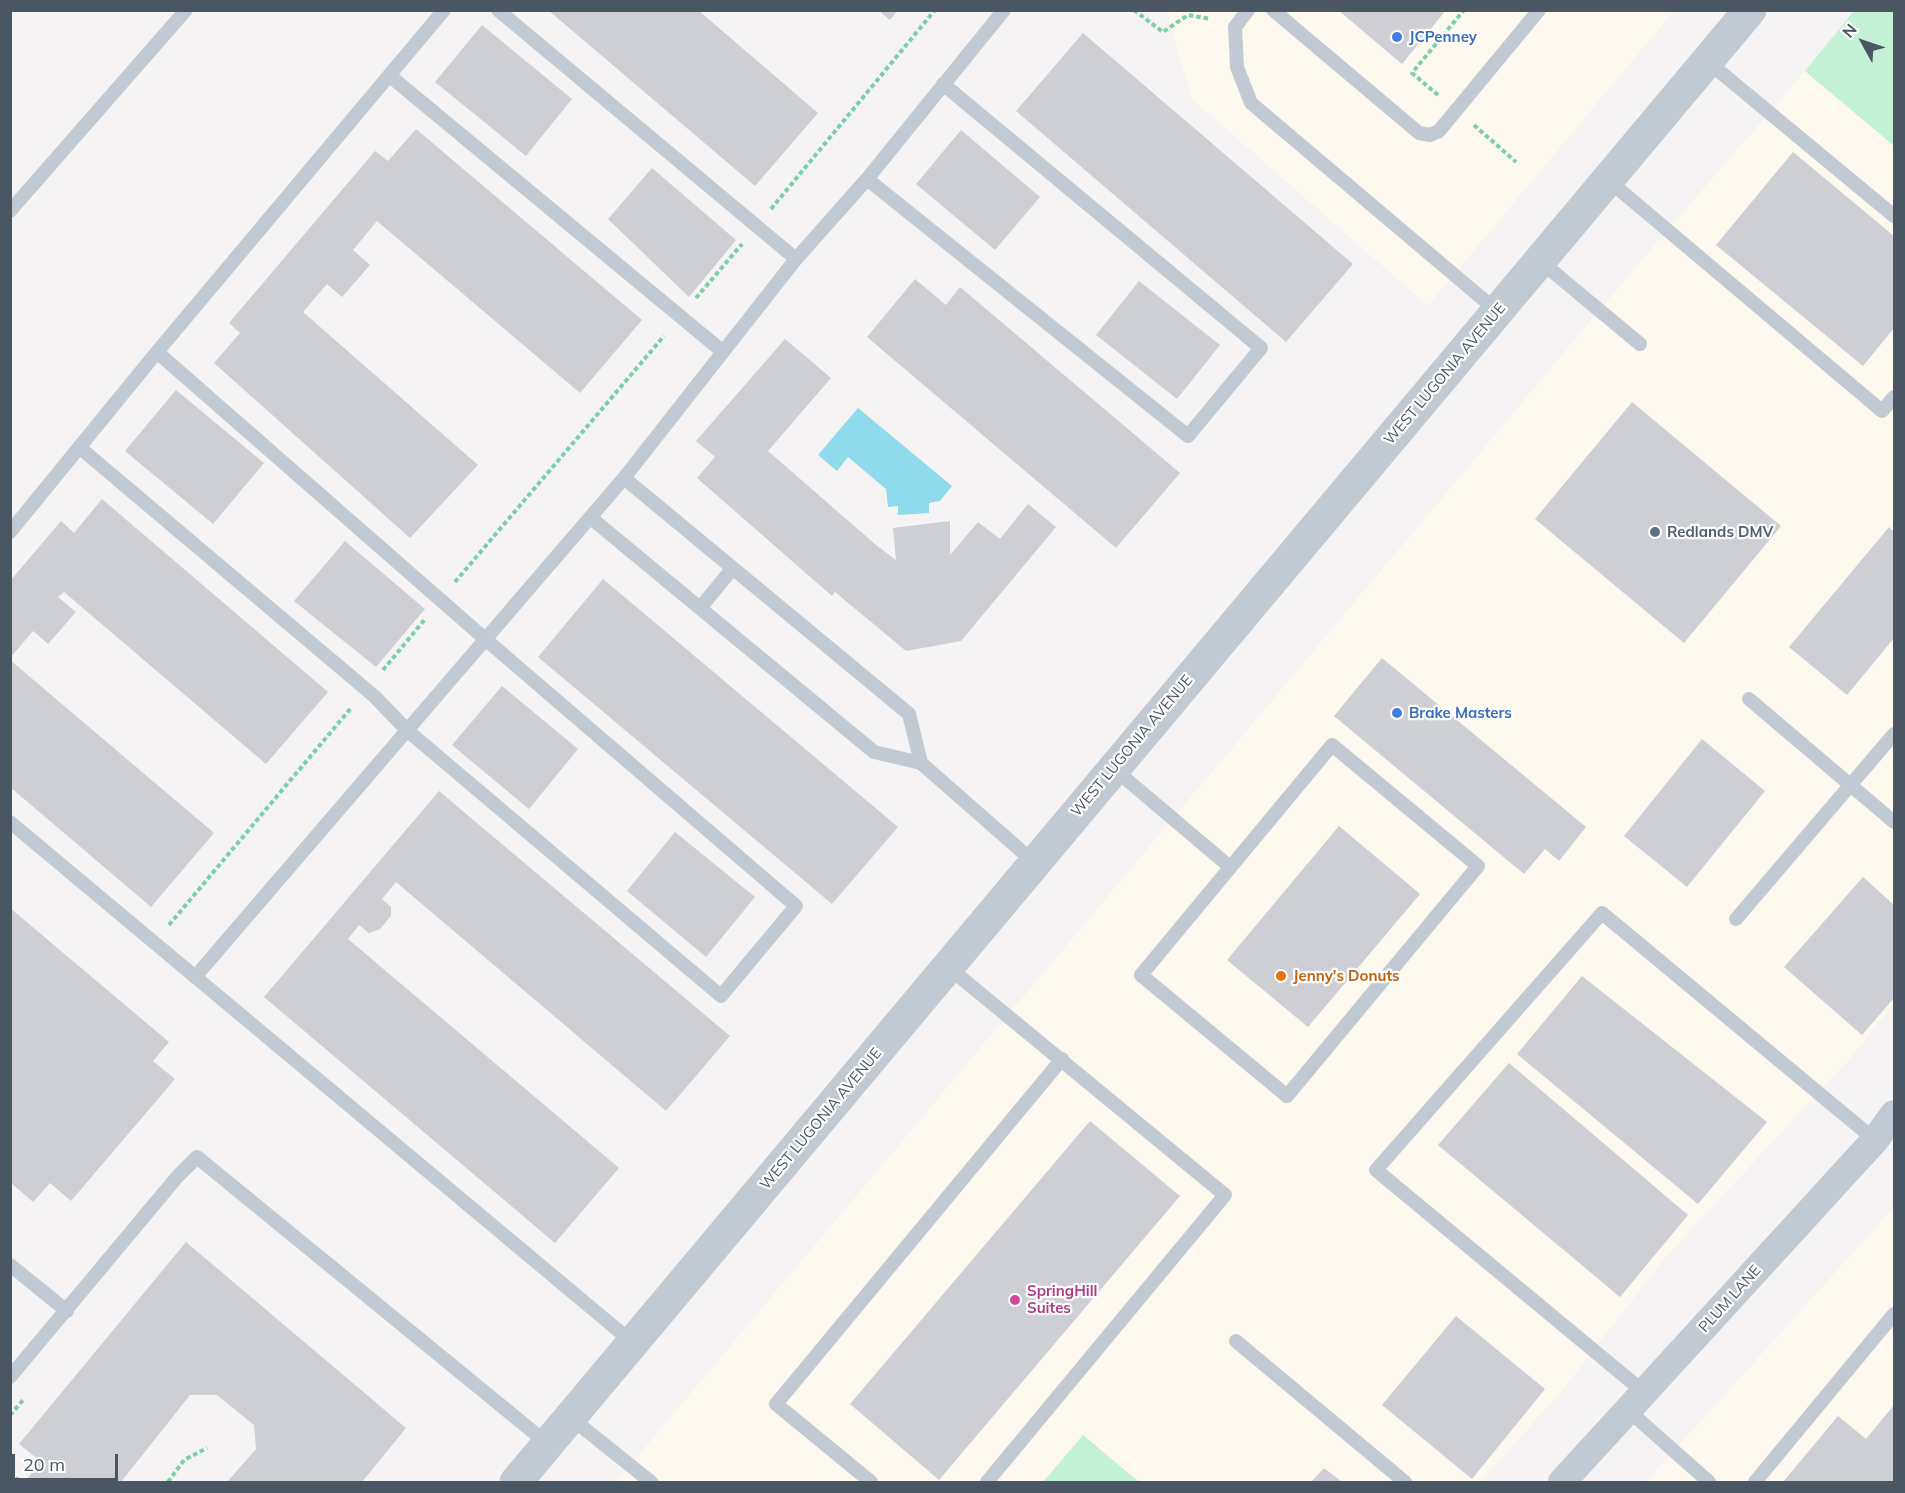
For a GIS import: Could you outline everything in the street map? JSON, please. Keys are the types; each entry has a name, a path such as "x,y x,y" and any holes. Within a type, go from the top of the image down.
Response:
{"street":[{"name":"WEST LUGONIA AVENUE","path":"516,1482 1749,10"},
{"name":"PLUM LANE","path":"1563,1482 1887,1129"}],"lane":[{"path":"10,212 186,10"},
{"path":"10,532 157,352 444,10"},
{"path":"498,10 796,259"},
{"path":"195,977 408,731 484,638 591,518 796,259 867,178 1004,10"},
{"path":"1248,10 1235,27 1237,67 1251,103 1497,312"},
{"path":"1273,10 1419,133 1430,135 1439,130 1539,10"},
{"path":"1707,61 1894,216"},
{"path":"390,76 722,351"},
{"path":"867,178 1188,436 1261,348 944,84"},
{"path":"1608,180 1882,411 1894,397"},
{"path":"1540,261 1640,344"},
{"path":"79,447 366,689 408,731 721,996 796,906 484,638 157,352"},
{"path":"624,478 909,714 921,763"},
{"path":"591,518 874,752 921,763 1035,863"},
{"path":"700,608 733,568"},
{"path":"1749,699 1894,822"},
{"path":"1736,919 1894,734"},
{"path":"1332,745 1478,866 1287,1096 1141,975 1230,867 1332,745"},
{"path":"1113,768 1230,867"},
{"path":"10,822 633,1343"},
{"path":"1709,1482 1637,1402 1376,1170 1602,913 1887,1129"},
{"path":"948,967 1225,1195 987,1482"},
{"path":"871,1482 776,1404 1062,1059"},
{"path":"10,1377 197,1157 548,1444"},
{"path":"10,1265 67,1311"},
{"path":"1755,1482 1894,1314"},
{"path":"1236,1341 1405,1482"},
{"path":"570,1418 651,1482"}],"path":[{"path":"154,942 757,226 935,10"},
{"path":"1134,10 1163,32 1188,15 1197,14 1235,27"},
{"path":"168,1482 184,1460 207,1448"},
{"path":"10,1473 21,1482"}],"shaded area":[{"path":"1166,11 1674,11 1428,306 1192,99"},
{"path":"1805,71 1894,146 1894,1003 1856,1052 1664,1259 1561,1392 1480,1482 1139,1482 1083,1435 1043,1482 616,1482 1645,256"},
{"path":"1894,1207 1894,1482 1646,1482"}],"green space":[{"path":"1854,11 1894,11 1894,146 1805,71"},
{"path":"1083,1435 1139,1482 1043,1482"}],"water":[{"path":"858,408 952,486 940,501 929,503 929,513 898,515 898,506 888,507 886,489 848,457 837,471 818,455"}],"building":[{"path":"548,10 698,10 818,113 755,186"},
{"path":"878,10 898,10 890,20"},
{"name":"JCPenney","path":"1338,10 1446,10 1402,64"},
{"path":"482,25 572,99 526,156 435,82"},
{"path":"1083,33 1353,264 1286,342 1016,111"},
{"path":"416,129 642,320 580,393 377,221 353,250 370,265 342,297 327,284 303,312 478,465 410,538 214,363 240,333 229,323 375,151 388,161"},
{"path":"961,130 1040,197 995,250 916,184"},
{"path":"1793,152 1894,236 1894,328 1863,366 1716,245"},
{"path":"652,168 736,240 689,297 608,219"},
{"path":"915,279 946,305 960,287 1180,473 1116,548 867,337"},
{"path":"1139,281 1220,345 1177,399 1096,335"},
{"path":"785,339 831,378 768,451 896,560 893,528 950,521 950,555 978,522 1000,539 1028,504 1056,527 961,641 906,651 835,592 832,596 697,478 715,457 696,441"},
{"path":"176,390 264,463 213,524 125,451"},
{"path":"1632,402 1781,526 1684,643 1535,519"},
{"path":"102,499 328,692 266,764 64,592 58,597 76,612 48,644 33,631 10,658 10,581 61,521 74,533"},
{"path":"1889,527 1894,532 1894,638 1847,695 1789,647"},
{"path":"345,541 425,609 376,667 294,601"},
{"path":"603,579 898,827 832,904 538,657"},
{"path":"1382,658 1586,827 1559,861 1545,849 1524,874 1334,716"},
{"path":"10,660 214,833 151,907 10,787"},
{"path":"502,686 578,749 529,809 452,745"},
{"path":"1702,739 1765,791 1687,887 1624,836"},
{"path":"439,791 730,1036 666,1111 396,882 382,899 391,907 391,916 380,929 369,933 359,925 348,939 619,1168 555,1243 264,997"},
{"path":"1339,826 1420,894 1308,1027 1227,960"},
{"path":"675,832 755,897 706,957 627,891"},
{"path":"1863,877 1894,905 1894,998 1862,1035 1784,967"},
{"path":"10,908 169,1042 153,1061 175,1079 71,1201 50,1183 33,1202 10,1182"},
{"path":"1582,976 1767,1122 1698,1204 1517,1054"},
{"path":"1509,1063 1688,1215 1620,1297 1438,1145"},
{"name":"SpringHill Suites","path":"1090,1121 1180,1196 939,1480 850,1404"},
{"path":"186,1242 406,1428 362,1482 227,1482 256,1449 254,1425 217,1395 190,1395 121,1482 33,1482 28,1478 40,1461 19,1444"},
{"path":"1456,1316 1545,1389 1472,1479 1382,1405"},
{"path":"1894,1405 1894,1482 1783,1482 1838,1416 1866,1439"},
{"path":"1324,1468 1342,1482 1311,1482"}],"place":[{"name":"JCPenney","path":"1397,37"},
{"name":"Redlands DMV","path":"1655,532"},
{"name":"Brake Masters","path":"1397,713"},
{"name":"Jenny's Donuts","path":"1281,976"},
{"name":"SpringHill Suites","path":"1015,1300"}]}
